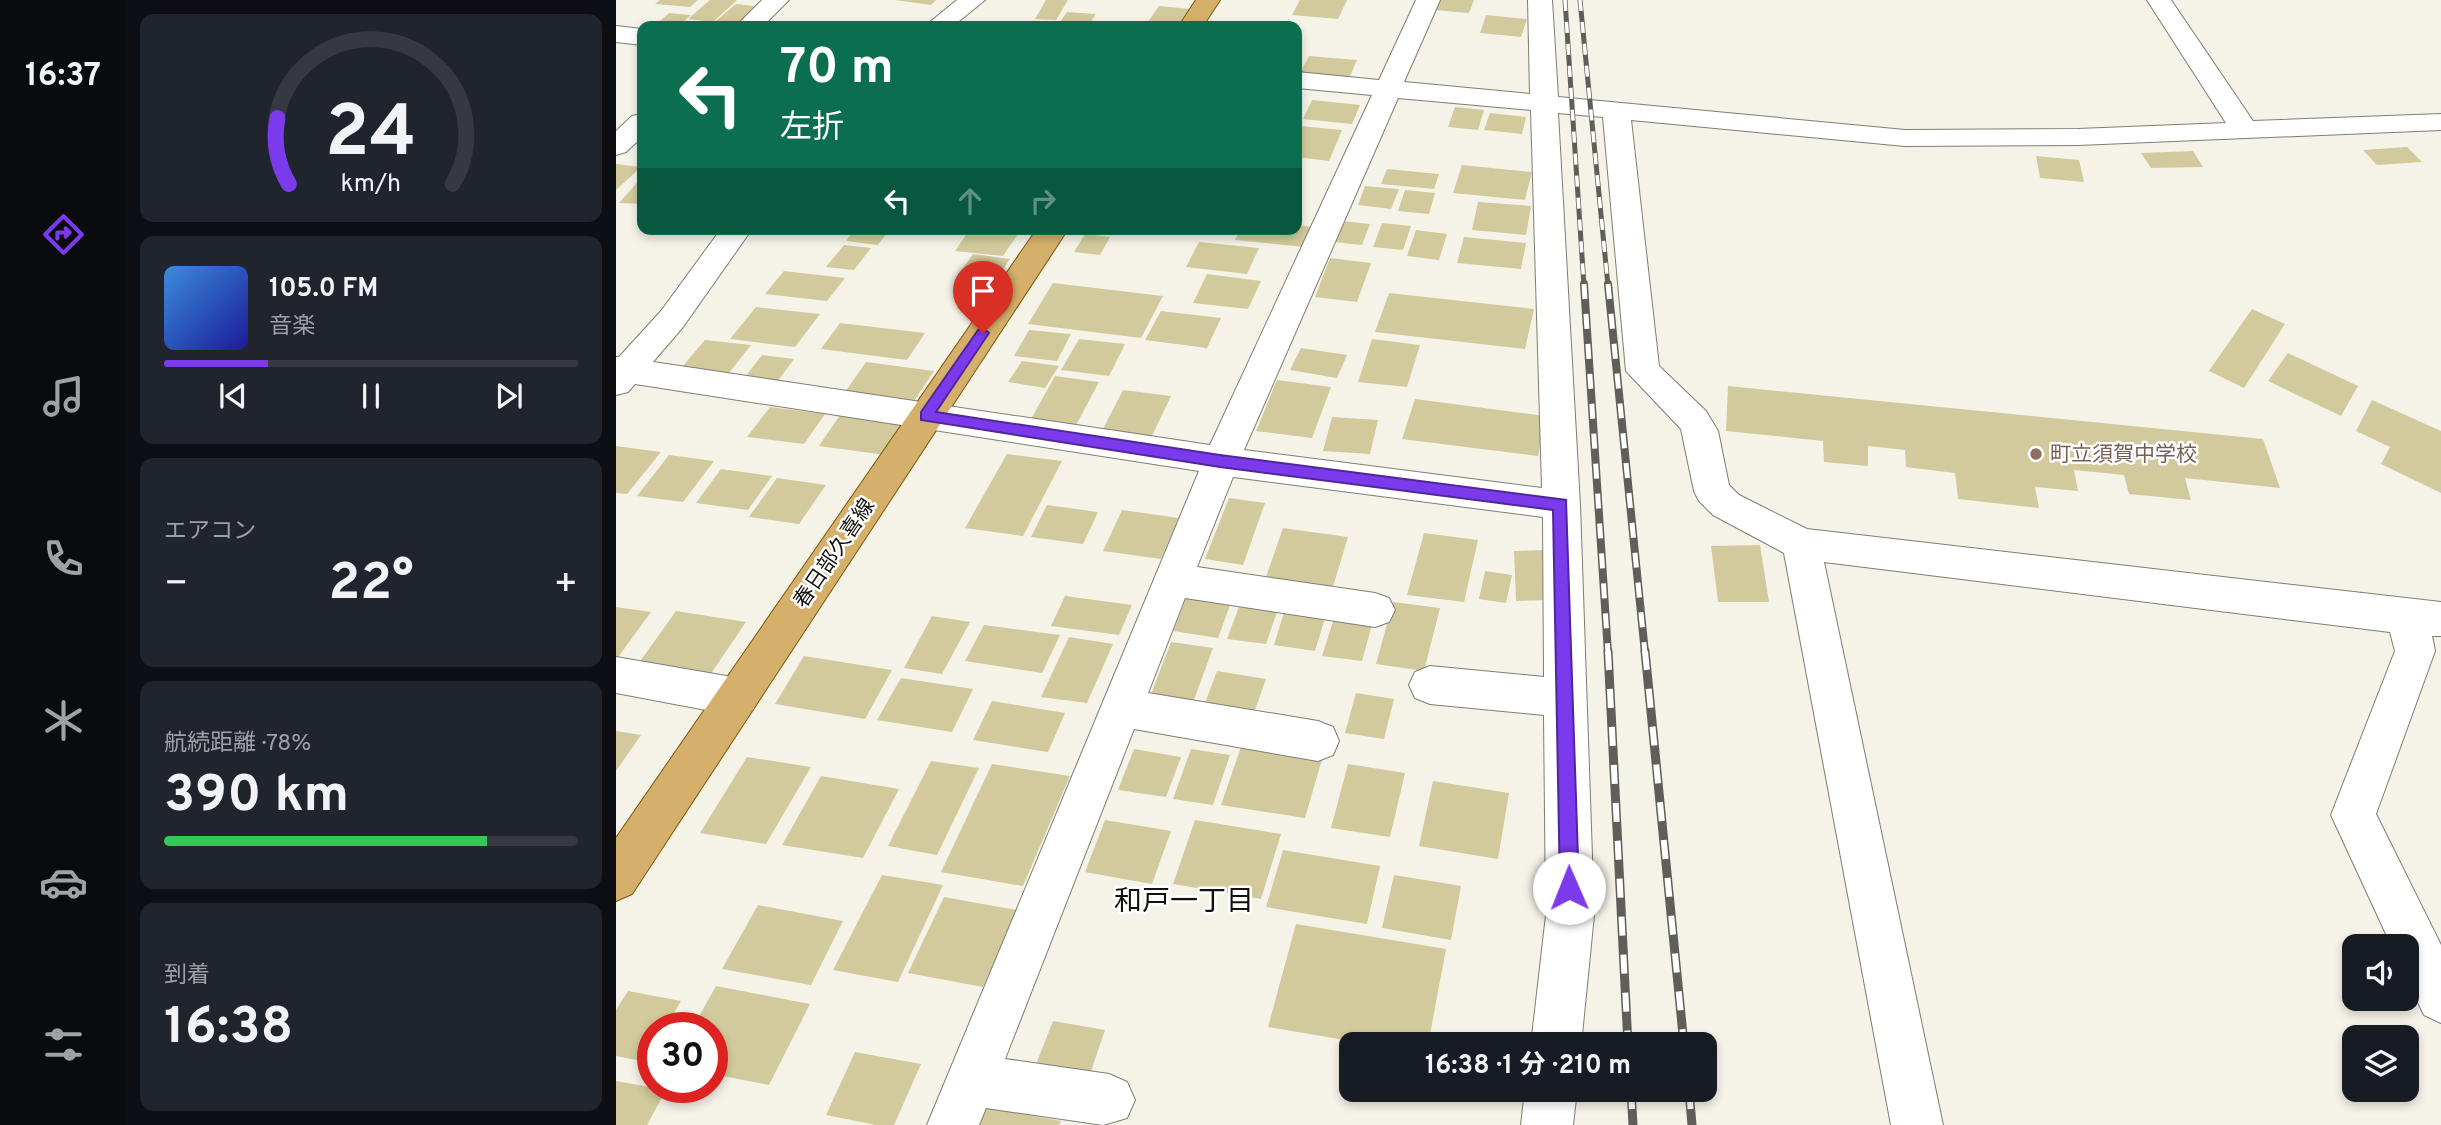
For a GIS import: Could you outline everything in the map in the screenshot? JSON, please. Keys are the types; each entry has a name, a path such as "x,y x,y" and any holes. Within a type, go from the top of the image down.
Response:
{"main road":[{"path":"1194,21 1208,0"},
{"name":"春日部久喜線","path":"616,878 1049,235"}],"street":[{"path":"754,21 777,0"},
{"path":"944,21 973,0"},
{"path":"1109,1100 962,1103 1220,461 1428,0"},
{"path":"1540,0 1561,505 1570,915 1557,1032"},
{"path":"2159,0 2245,130"},
{"path":"616,34 637,36"},
{"path":"1302,81 1905,138 2078,137 2441,122"},
{"path":"1616,112 1643,371 1693,419 1700,431 1712,491 1726,505 1801,544 2424,618 2415,651 2353,815 2441,998"},
{"path":"616,146 637,127"},
{"path":"616,155 637,157"},
{"path":"620,374 673,319 733,235"},
{"path":"620,374 926,416 1220,461 1561,505"},
{"path":"1801,544 1917,1125"},
{"path":"1172,580 1375,610"},
{"path":"616,675 738,697"},
{"path":"1430,685 1565,698"},
{"path":"1121,708 1318,741"},
{"path":"1547,1125 1550,1102"}],"building":[{"path":"660,0 698,0 690,7 655,4"},
{"path":"710,0 737,0 714,21 688,19"},
{"path":"895,0 936,0 931,5"},
{"path":"1046,0 1068,0 1056,20 1035,19"},
{"path":"1300,0 1347,0 1338,19 1292,15"},
{"path":"1439,0 1474,0 1469,13 1435,10"},
{"path":"736,4 762,7 746,21 716,21"},
{"path":"1159,6 1190,9 1182,21 1148,21"},
{"path":"1067,12 1096,14 1091,21 1061,21"},
{"path":"669,13 691,15 684,21 660,21"},
{"path":"1486,15 1527,19 1521,37 1480,33"},
{"path":"1309,56 1357,60 1349,78 1302,73"},
{"path":"1312,100 1360,105 1352,124 1303,119"},
{"path":"1455,107 1484,110 1478,130 1448,127"},
{"path":"1490,113 1526,117 1522,134 1484,130"},
{"path":"1302,126 1342,130 1329,161 1302,158"},
{"path":"2407,147 2422,162 2377,165 2363,150"},
{"path":"2193,151 2203,167 2151,168 2141,153"},
{"path":"2036,156 2079,160 2084,182 2040,178"},
{"path":"616,164 637,167 637,171 616,190"},
{"path":"1462,165 1532,172 1525,200 1453,193"},
{"path":"1387,169 1439,174 1434,189 1381,184"},
{"path":"637,183 637,204 619,203"},
{"path":"1365,186 1399,189 1391,209 1358,205"},
{"path":"1405,190 1435,193 1429,214 1398,211"},
{"path":"1478,202 1531,206 1526,235 1472,230"},
{"path":"1342,221 1370,224 1362,245 1334,242"},
{"path":"1382,223 1411,226 1403,250 1373,247"},
{"path":"1302,226 1321,228 1313,248 1235,240 1237,235 1302,235"},
{"path":"1416,230 1447,234 1439,260 1407,256"},
{"path":"850,235 886,235 878,245 846,241"},
{"path":"966,235 1017,235 1003,256 955,251"},
{"path":"1084,235 1110,237 1100,255 1074,252"},
{"path":"1464,237 1526,243 1521,269 1457,263"},
{"path":"1199,242 1259,248 1247,274 1186,267"},
{"path":"844,245 871,248 854,270 826,267"},
{"path":"973,254 1010,259 993,285 954,281"},
{"path":"1330,258 1371,263 1357,302 1315,297"},
{"path":"784,271 845,278 827,301 765,294"},
{"path":"1207,274 1261,281 1248,309 1193,303"},
{"path":"1053,283 1163,296 1141,338 1028,324"},
{"path":"1389,293 1534,309 1525,349 1375,332"},
{"path":"756,307 820,314 795,347 730,339"},
{"path":"2252,309 2285,324 2244,388 2209,371"},
{"path":"1161,311 1221,318 1207,348 1145,340"},
{"path":"840,323 925,333 907,360 821,349"},
{"path":"1029,330 1071,334 1057,361 1014,356"},
{"path":"1079,339 1125,344 1109,376 1061,370"},
{"path":"1372,339 1420,345 1407,387 1358,382"},
{"path":"705,340 751,345 729,373 682,367"},
{"path":"1301,348 1347,355 1337,378 1290,370"},
{"path":"2288,353 2358,386 2341,416 2268,381"},
{"path":"762,355 794,359 777,382 745,377"},
{"path":"1022,361 1059,366 1045,388 1008,382"},
{"path":"866,362 934,371 914,401 845,392"},
{"path":"1055,376 1099,382 1076,425 1031,419"},
{"path":"1277,380 1331,387 1312,438 1256,431"},
{"name":"町立須賀中学校","path":"1728,386 2263,439 2280,488 2185,478 2191,500 2129,494 2124,475 2074,470 2078,491 2035,487 2039,508 1958,499 1955,473 1906,467 1905,450 1868,446 1868,466 1824,462 1823,441 1726,431"},
{"path":"1123,390 1171,396 1150,440 1101,433"},
{"path":"1415,399 1546,416 1538,456 1402,439"},
{"path":"2372,400 2441,431 2441,493 2381,464 2390,447 2356,431"},
{"path":"770,407 825,414 804,444 747,437"},
{"path":"840,415 906,424 886,455 819,446"},
{"path":"1332,417 1378,420 1370,454 1323,451"},
{"path":"616,446 661,452 627,494 616,493"},
{"path":"1007,454 1062,461 1023,536 965,528"},
{"path":"669,455 714,461 683,502 637,496"},
{"path":"721,469 772,476 748,510 696,503"},
{"path":"777,478 826,485 799,524 749,517"},
{"path":"1229,498 1265,503 1243,565 1205,559"},
{"path":"1047,505 1098,512 1083,544 1031,537"},
{"path":"1122,510 1179,518 1161,559 1103,551"},
{"path":"1283,528 1348,537 1332,590 1265,580"},
{"path":"1424,533 1478,540 1464,602 1407,595"},
{"path":"1760,545 1769,602 1718,602 1711,546"},
{"path":"1548,550 1551,600 1516,601 1514,551"},
{"path":"1485,571 1512,575 1506,603 1479,599"},
{"path":"1189,590 1233,597 1218,638 1173,631"},
{"path":"1065,596 1132,605 1119,635 1051,626"},
{"path":"1393,602 1440,608 1424,671 1376,664"},
{"path":"1240,604 1278,609 1266,644 1227,639"},
{"path":"616,607 651,612 616,660"},
{"path":"1285,609 1326,615 1315,651 1274,645"},
{"path":"676,611 746,622 708,678 636,667"},
{"path":"1335,615 1373,621 1362,661 1322,656"},
{"path":"932,616 970,622 942,674 904,668"},
{"path":"984,625 1060,635 1042,673 965,661"},
{"path":"1069,637 1113,644 1087,703 1041,697"},
{"path":"1171,642 1213,648 1191,708 1148,702"},
{"path":"804,656 892,670 865,719 775,704"},
{"path":"1217,671 1266,679 1255,710 1205,703"},
{"path":"901,678 973,689 952,732 877,720"},
{"path":"1356,693 1394,699 1384,739 1345,733"},
{"path":"992,701 1065,713 1048,752 973,740"},
{"path":"616,731 641,735 616,771"},
{"path":"1242,744 1323,756 1305,818 1221,805"},
{"path":"1134,749 1181,757 1166,797 1118,790"},
{"path":"1191,749 1230,755 1213,805 1173,799"},
{"path":"747,757 811,767 766,844 700,833"},
{"path":"931,761 979,768 937,855 888,846"},
{"path":"992,764 1070,776 1023,886 941,872"},
{"path":"1348,764 1405,773 1390,837 1331,828"},
{"path":"821,776 899,789 863,858 782,845"},
{"path":"1433,781 1509,793 1498,859 1419,846"},
{"path":"1105,820 1171,831 1152,884 1085,872"},
{"path":"1195,820 1281,834 1261,899 1173,884"},
{"path":"1283,850 1380,866 1367,924 1266,907"},
{"path":"882,875 943,885 898,982 833,970"},
{"path":"1394,875 1461,886 1451,940 1382,928"},
{"path":"944,897 1016,910 983,987 908,973"},
{"path":"758,905 843,921 811,985 722,969"},
{"path":"1296,924 1446,949 1430,1032 1339,1032 1339,1039 1268,1027"},
{"path":"716,986 810,1004 769,1085 728,1077 728,1012 701,1012"},
{"path":"628,991 681,1001 675,1012 637,1012 637,1060 616,1056 616,1010"},
{"path":"1053,1021 1105,1030 1087,1083 1033,1072"},
{"path":"855,1052 921,1064 894,1125 876,1125 826,1115"},
{"path":"616,1081 637,1085 637,1103 659,1103 647,1125 616,1125"},
{"path":"987,1107 1061,1121 1059,1125 979,1125"}],"railway":[{"path":"1565,0 1584,286"},
{"path":"1580,0 1608,286"},
{"path":"1584,284 1608,653"},
{"path":"1608,284 1645,653"},
{"path":"1608,651 1627,1032"},
{"path":"1645,651 1683,1032"},
{"path":"1632,1102 1633,1125"},
{"path":"1690,1102 1692,1125"}],"place":[{"name":"町立須賀中学校","path":"2036,454"}],"district":[{"name":"和戸一丁目","path":"1184,900"}],"route":[{"path":"983,333 926,416 1220,461 1561,505 1569,888"}]}
